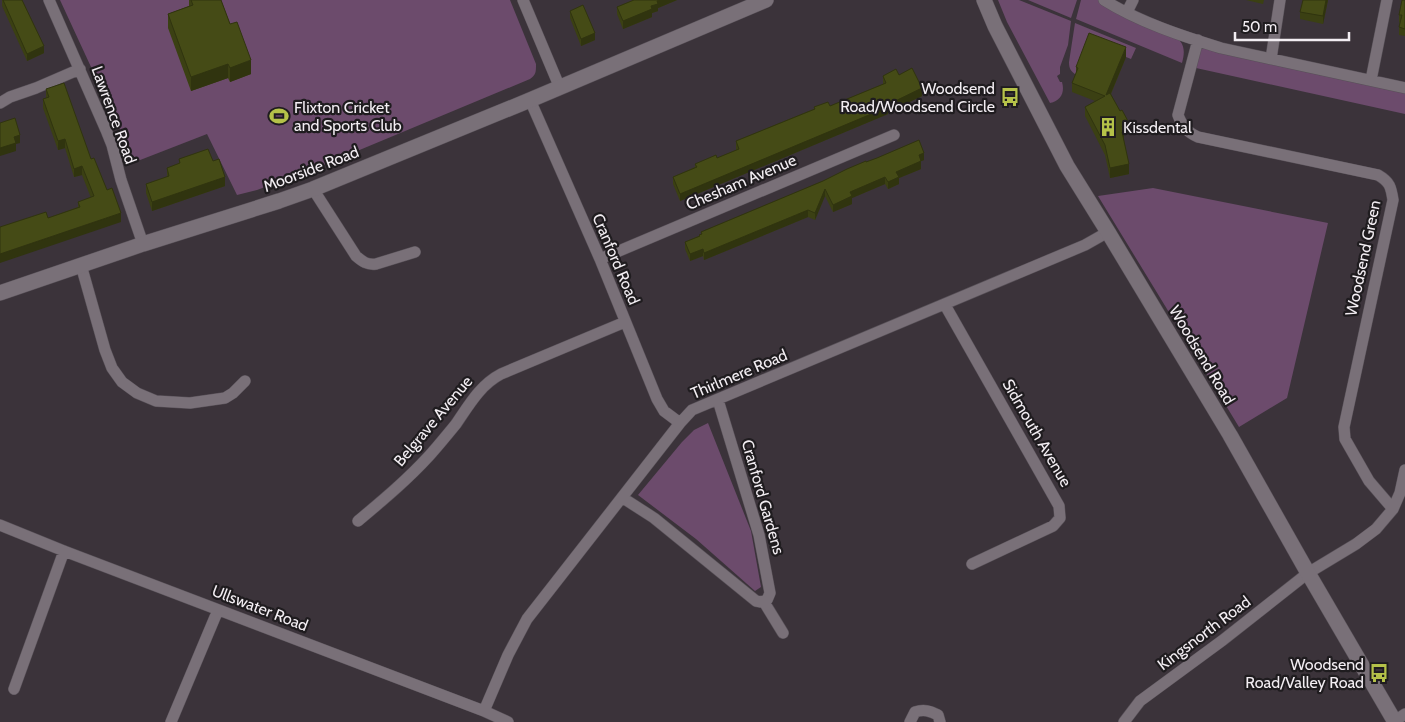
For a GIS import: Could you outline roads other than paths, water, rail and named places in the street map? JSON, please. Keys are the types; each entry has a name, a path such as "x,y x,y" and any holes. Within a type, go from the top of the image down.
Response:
{"street":[{"name":"Lawrence Road","path":"49,0 112,145 121,180 143,244"},
{"path":"523,0 560,88"},
{"name":"Moorside Road","path":"0,293 313,189 560,88 766,0"},
{"path":"1104,0 1127,12 1221,48 1405,88"},
{"path":"1127,12 1133,0"},
{"path":"1270,59 1280,0"},
{"path":"1371,80 1388,0"},
{"name":"Woodsend Road","path":"985,1 995,26 1067,166 1230,435 1308,574 1398,719"},
{"name":"Woodsend Green","path":"1198,40 1178,115 1182,126 1190,133 1198,137 1378,176 1387,180 1392,190 1393,200 1344,428 1345,439 1369,481 1393,509"},
{"path":"0,103 10,97 80,69"},
{"name":"Cranford Road","path":"530,100 600,259 624,322 657,398 664,411 680,423"},
{"name":"Chesham Avenue","path":"600,259 894,135"},
{"path":"313,189 356,256 364,263 376,264 416,252"},
{"name":"Thirlmere Road","path":"484,712 508,655 527,619 692,410 1085,246 1108,232"},
{"path":"81,265 105,350 112,368 122,382 137,393 156,401 190,403 225,398 233,394 245,380"},
{"name":"Sidmouth Avenue","path":"945,305 1060,506 1060,518 1053,526 972,564"},
{"name":"Belgrave Avenue","path":"358,521 398,487 429,457 490,379 624,322"},
{"name":"Cranford Gardens","path":"718,400 760,535 770,593 764,602"},
{"path":"1393,509 1400,493 1405,470"},
{"path":"623,498 654,518 756,601 764,602 783,634"},
{"name":"Kingsnorth Road","path":"1124,722 1140,701 1308,574 1376,529 1393,509"},
{"name":"Ullswater Road","path":"0,525 508,722"},
{"path":"14,689 64,551"},
{"path":"171,722 218,610"},
{"path":"910,722 915,712 921,710 938,715 940,722"}],"place":[{"name":"Woodsend Road/Woodsend Circle","path":"1010,97"},
{"name":"Flixton Cricket and Sports Club","path":"279,116"},
{"name":"Kissdental","path":"1108,127"},
{"name":"Woodsend Road/Valley Road","path":"1379,673"}]}
